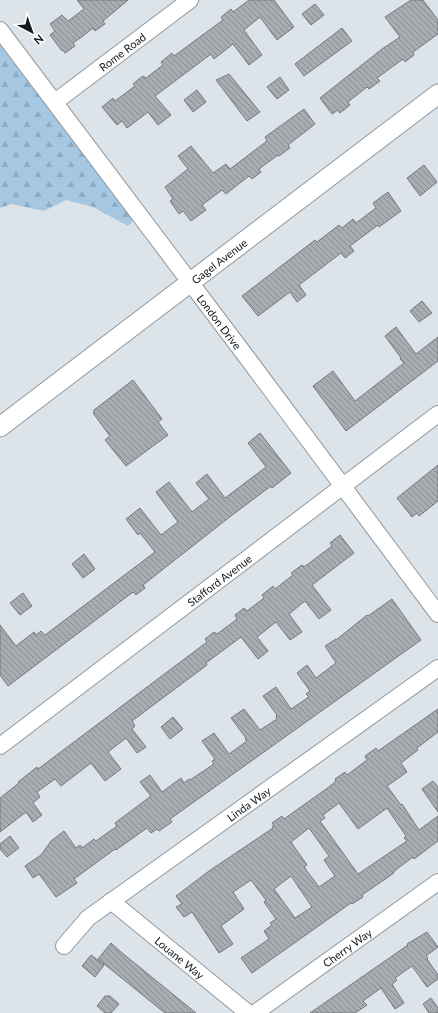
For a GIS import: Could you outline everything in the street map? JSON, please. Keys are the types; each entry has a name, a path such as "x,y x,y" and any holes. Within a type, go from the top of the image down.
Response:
{"street":[{"name":"Rome Road","path":"55,102 190,0"},
{"name":"London Drive","path":"0,30 438,614"},
{"name":"Gagel Avenue","path":"0,426 438,94"},
{"name":"Stafford Avenue","path":"0,746 438,414"},
{"name":"Linda Way","path":"64,946 88,918 438,668"},
{"name":"Cherry Way","path":"255,1013 438,882"},
{"name":"Louane Way","path":"111,901 248,1013"}],"green space":[{"path":"0,41 101,178 135,219 128,226 93,207 66,200 44,211 12,204 0,208"}],"building":[{"path":"77,0 128,0 103,21 105,24 95,31 93,28 73,43 75,46 65,53 50,35 55,31 50,24 62,15 68,21 84,9"},
{"path":"249,0 274,0 294,27 277,40 260,17 244,30 262,55 249,65 233,44 214,59 211,54 155,96 171,115 158,125 148,112 127,128 122,121 117,125 102,107 113,98 115,101 135,86 133,84 143,76 146,78 163,65 161,62 172,53 174,56 223,20 221,17 231,9 233,12"},
{"path":"411,0 423,0 438,20 438,34 413,52 414,55 405,62 403,59 377,78 380,81 369,89 367,87 348,102 350,105 340,113 338,110 332,114 320,98 382,49 400,37 385,17"},
{"path":"315,4 324,15 311,25 302,14"},
{"path":"342,28 352,41 304,76 295,64"},
{"path":"229,74 260,112 247,121 216,80"},
{"path":"280,77 289,90 277,99 267,87"},
{"path":"197,90 206,102 193,112 184,100"},
{"path":"304,109 315,124 288,145 290,148 259,169 261,172 252,179 249,176 226,194 222,190 202,205 206,210 191,221 183,211 179,214 170,201 173,199 165,187 188,169 178,156 191,146 213,173 226,164 230,169 267,141 265,137"},
{"path":"424,165 437,182 420,196 407,178"},
{"path":"388,192 401,211 379,227 378,225 350,246 354,251 345,258 341,253 299,285 306,295 297,302 290,292 258,316 242,296 315,240 317,242 339,225 342,228 353,219 356,223 376,208 373,203"},
{"path":"422,301 432,313 419,322 410,311"},
{"path":"396,327 416,354 438,337 438,361 346,431 313,386 333,371 355,401 404,363 385,336"},
{"path":"133,380 162,419 158,422 168,435 126,466 105,440 110,436 93,413 94,410"},
{"path":"260,433 291,473 231,516 143,585 145,588 136,595 133,592 8,686 0,675 0,625 16,646 34,632 36,635 41,631 45,635 155,552 140,533 138,535 126,519 140,508 161,535 178,522 156,492 169,482 192,512 209,499 196,483 207,474 225,498 266,467 248,443"},
{"path":"438,465 438,501 419,516 417,513 412,517 397,498"},
{"path":"340,535 354,553 312,585 331,610 319,619 305,601 289,614 302,632 290,640 276,622 257,637 268,651 258,659 241,637 206,663 207,665 132,721 135,726 132,729 146,747 137,753 126,738 108,752 121,769 105,781 91,763 61,786 55,779 37,792 40,797 33,803 42,815 33,822 26,812 0,832 0,798 19,783 18,782 37,767 38,769 207,642 205,639 214,632 217,634 236,620 235,615 244,608 247,611 264,598 262,595 273,586 275,589 293,575 291,573 302,565 304,567 332,546 330,543"},
{"path":"84,554 95,569 83,578 72,564"},
{"path":"23,593 32,606 20,615 10,603"},
{"path":"392,599 421,640 170,819 172,822 159,831 157,829 151,833 147,828 74,879 77,883 56,897 39,874 33,878 25,866 41,855 51,841 64,831 76,848 80,845 82,848 94,839 96,841 117,826 115,823 151,796 140,782 150,775 162,792 181,778 184,783 214,764 212,761 215,759 202,741 214,733 229,754 247,741 231,718 244,709 260,730 277,719 277,715 263,696 276,687 291,709 309,697 306,694 310,691 297,673 307,665 316,678 336,663 325,646 336,640 367,615 368,616"},
{"path":"438,709 438,732 417,748 418,750 401,763 407,772 387,786 401,805 402,804 419,830 438,816 438,841 414,859 413,857 393,872 394,873 362,895 363,897 352,904 351,903 252,973 241,958 269,939 264,931 272,925 270,923 276,919 264,902 266,900 251,880 233,892 244,909 221,926 233,944 219,953 192,912 184,917 176,907 182,904 176,896 209,871 273,828 272,827 274,826 272,823 282,816 284,819 329,787 336,781 335,779 345,772 347,775 367,760 365,756 376,748 378,751","holes":["339,803 358,829 387,808 406,836 404,838 407,841 358,874 320,821 325,818 323,815","309,828 329,856 324,860 335,876 319,887 304,867 307,865 291,842","291,876 312,907 295,918 274,889"]},
{"path":"173,717 183,729 170,739 161,727"},
{"path":"433,781 438,787 438,812 422,789"},
{"path":"10,836 19,848 7,857 0,849 0,844"},
{"path":"427,932 438,947 426,956 438,975 438,979 427,987 412,966 395,978 397,980 392,984 404,1003 395,1009 381,988 363,1001 367,1005 355,1013 310,1013 408,945 407,944"},
{"path":"111,943 196,1013 165,1013 98,959"},
{"path":"91,955 104,965 95,977 82,966"},
{"path":"105,996 110,996 119,1004 111,1013 105,1013 97,1006"},
{"path":"431,998 438,1008 438,1013 429,1013 423,1004"}]}
